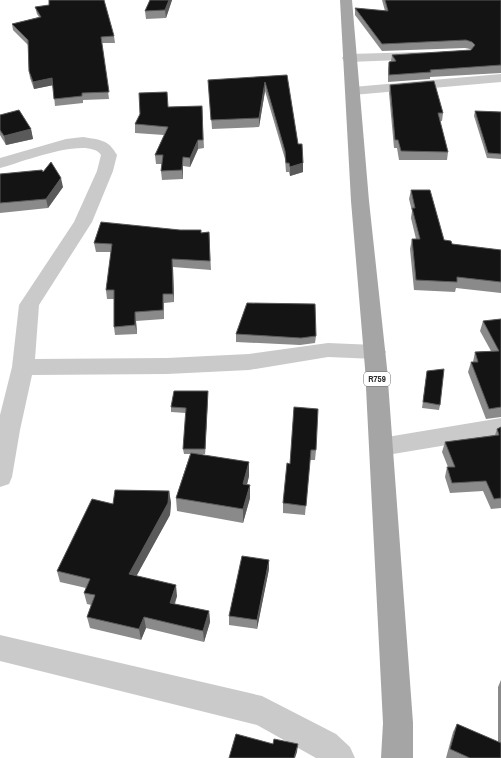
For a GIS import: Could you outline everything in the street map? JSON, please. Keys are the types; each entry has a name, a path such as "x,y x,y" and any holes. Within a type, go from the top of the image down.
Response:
{"main road":[{"name":"R759","path":"346,0 360,201 375,352 398,723 397,758"}],"street":[{"path":"349,58 438,54"},
{"path":"353,91 501,78"},
{"path":"0,163 66,144 83,142 98,144 105,148 109,155 105,172 83,222 29,305 22,367 8,430 0,477"},
{"path":"22,367 167,366 249,362 328,350 375,352"},
{"path":"381,447 501,427"},
{"path":"0,648 262,711 325,745 339,758"}],"building":[{"path":"49,0 104,0 114,36 101,37 109,92 82,93 82,96 54,99 52,78 33,82 29,71 28,40 12,24 41,17 35,7 49,5"},
{"path":"150,0 169,0 165,10 145,11"},
{"path":"385,0 501,0 501,65 430,70 431,72 389,75 389,62 396,61 392,55 471,50 475,45 466,40 382,44 355,8 388,11"},
{"path":"287,75 298,144 302,144 303,163 290,167 289,163 286,163 285,151 265,82 259,118 211,120 208,80"},
{"path":"434,81 443,113 438,113 448,152 401,151 398,140 395,140 390,85"},
{"path":"167,92 168,107 202,106 203,140 198,140 190,158 183,157 182,170 161,171 163,155 155,155 168,127 135,124 140,114 139,93"},
{"path":"19,110 31,129 4,136 0,130 0,115"},
{"path":"475,111 501,112 501,154 488,153"},
{"path":"51,162 61,178 46,199 0,203 0,174 42,170 43,172"},
{"path":"411,190 430,190 444,240 451,241 452,244 501,250 501,282 457,277 457,282 416,280 412,239 420,239 412,208 415,208"},
{"path":"101,222 180,230 201,230 201,233 209,232 210,261 172,259 173,294 163,294 163,310 135,312 135,325 114,327 114,290 106,290 112,244 94,243"},
{"path":"247,303 315,304 316,336 301,338 236,334"},
{"path":"501,319 501,407 489,409 471,362 478,362 475,352 499,351 483,321"},
{"path":"444,369 440,405 423,402 427,371"},
{"path":"174,391 208,391 205,449 183,449 186,408 171,407"},
{"path":"294,407 318,409 316,450 311,450 306,506 283,503 287,463 290,464"},
{"path":"501,427 501,498 494,499 486,481 452,483 447,467 455,467 445,442 499,435 497,429"},
{"path":"191,453 249,462 243,484 250,485 243,509 176,498"},
{"path":"115,490 169,491 168,503 129,574 176,585 170,603 209,611 203,631 144,617 139,629 87,617 95,595 84,593 90,579 57,571 92,499 113,504"},
{"path":"242,556 269,560 257,620 229,616"},
{"path":"457,724 501,743 501,758 470,758 450,749"},
{"path":"236,734 273,744 274,739 298,744 294,758 229,758"}]}
